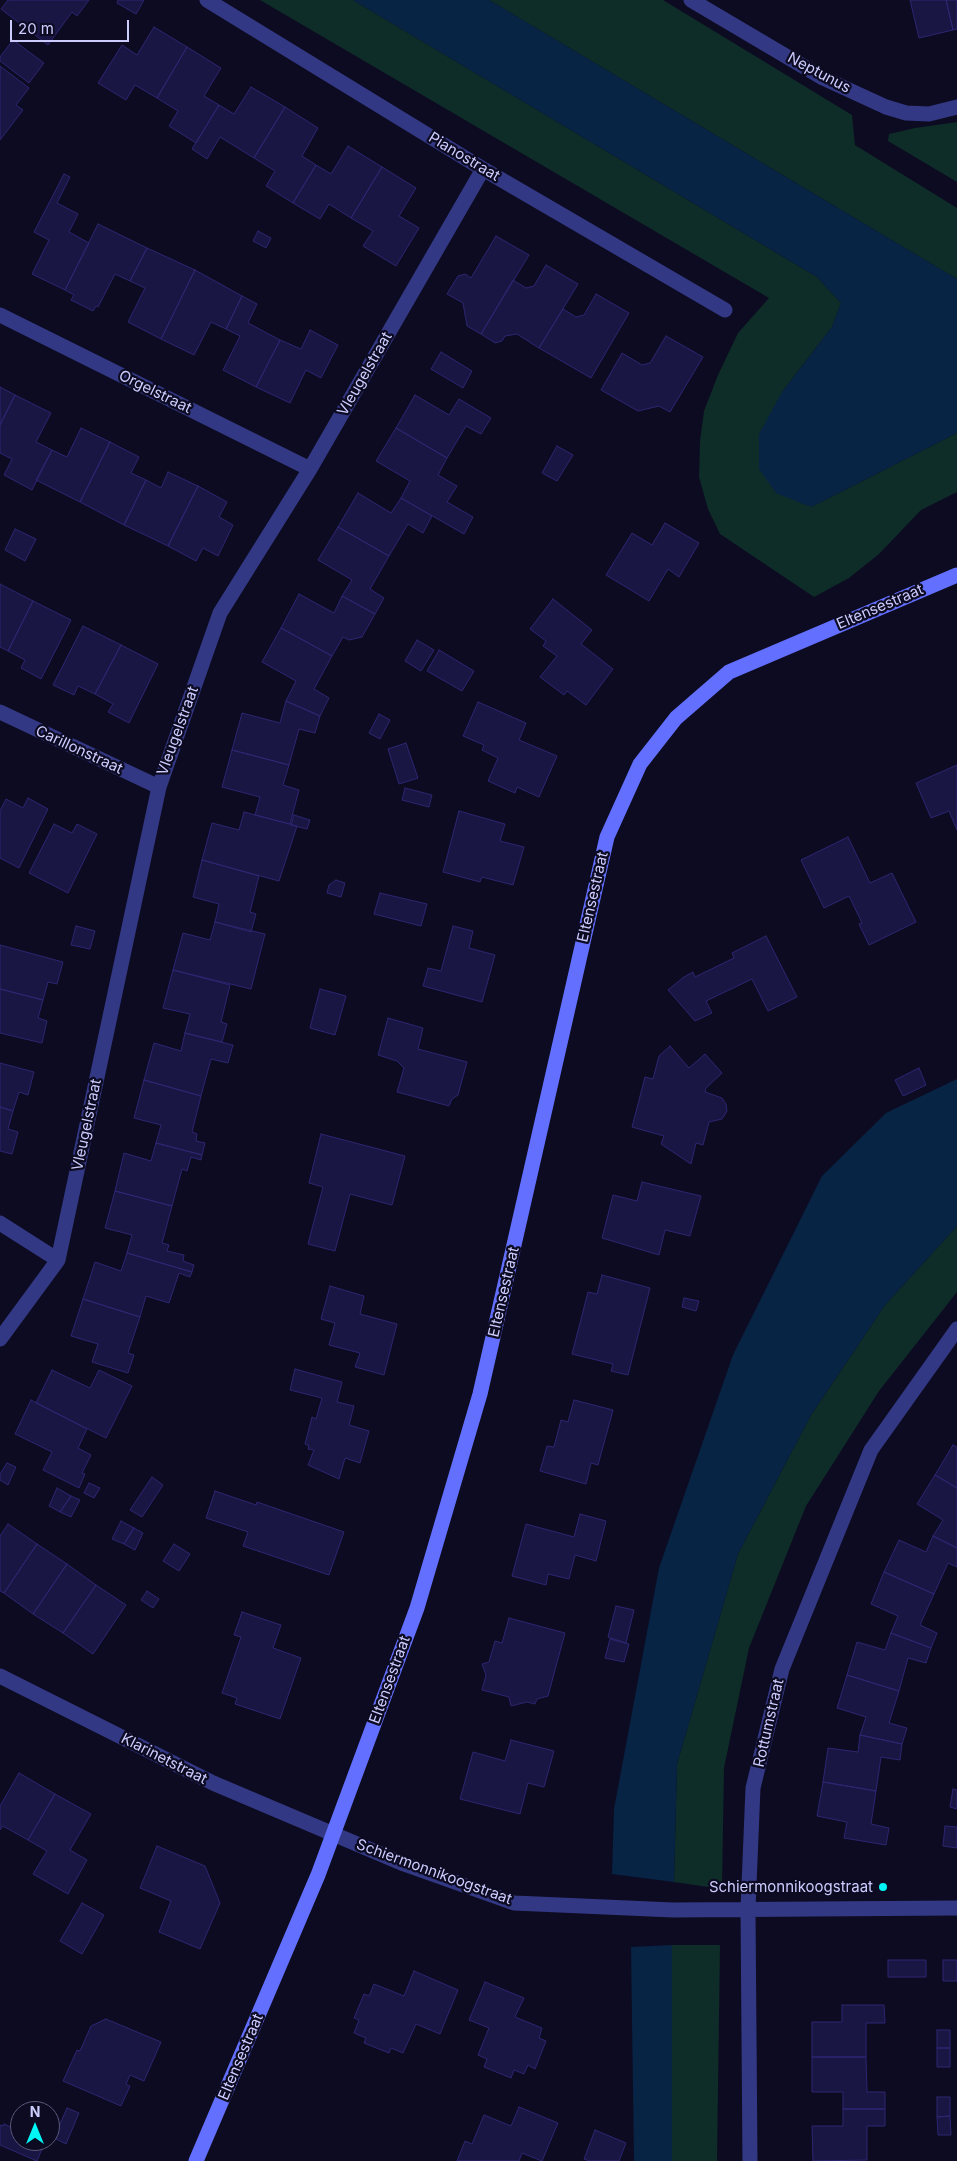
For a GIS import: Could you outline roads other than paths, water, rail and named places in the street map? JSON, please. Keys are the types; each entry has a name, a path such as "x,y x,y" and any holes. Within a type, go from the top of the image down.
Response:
{"street":[{"name":"Pianostraat","path":"207,0 483,169 725,310"},
{"name":"Neptunus","path":"691,0 823,78 886,107 906,113 929,114 957,107"},
{"name":"Vleugelstraat","path":"0,1339 58,1260 158,787 220,613 310,469 483,169"},
{"name":"Orgelstraat","path":"0,315 310,469"},
{"name":"Eltensestraat","path":"196,2161 318,1875 416,1608 480,1394 607,837 640,764 676,718 729,672 957,575"},
{"name":"Carillonstraat","path":"0,712 158,787"},
{"path":"0,1224 58,1260"},
{"name":"Rottumstraat","path":"750,2161 748,1908 754,1788 782,1669 872,1450 957,1330"},
{"name":"Klarinetstraat","path":"2,1680 213,1783 333,1834"},
{"name":"Schiermonnikoogstraat","path":"333,1834 404,1864 514,1903 673,1910 957,1908"}],"water":[{"path":"353,0 489,0 957,279 957,433 811,507 776,493 759,469 759,434 782,392 832,327 841,303 817,277"},
{"path":"957,1079 957,1226 885,1305 811,1415 738,1554 677,1764 674,1882 612,1874 614,1809 659,1568 733,1355 822,1176 886,1113"},
{"path":"672,1945 672,2161 634,2161 631,1947"}],"place":[{"name":"Schiermonnikoogstraat","path":"883,1887"}]}
